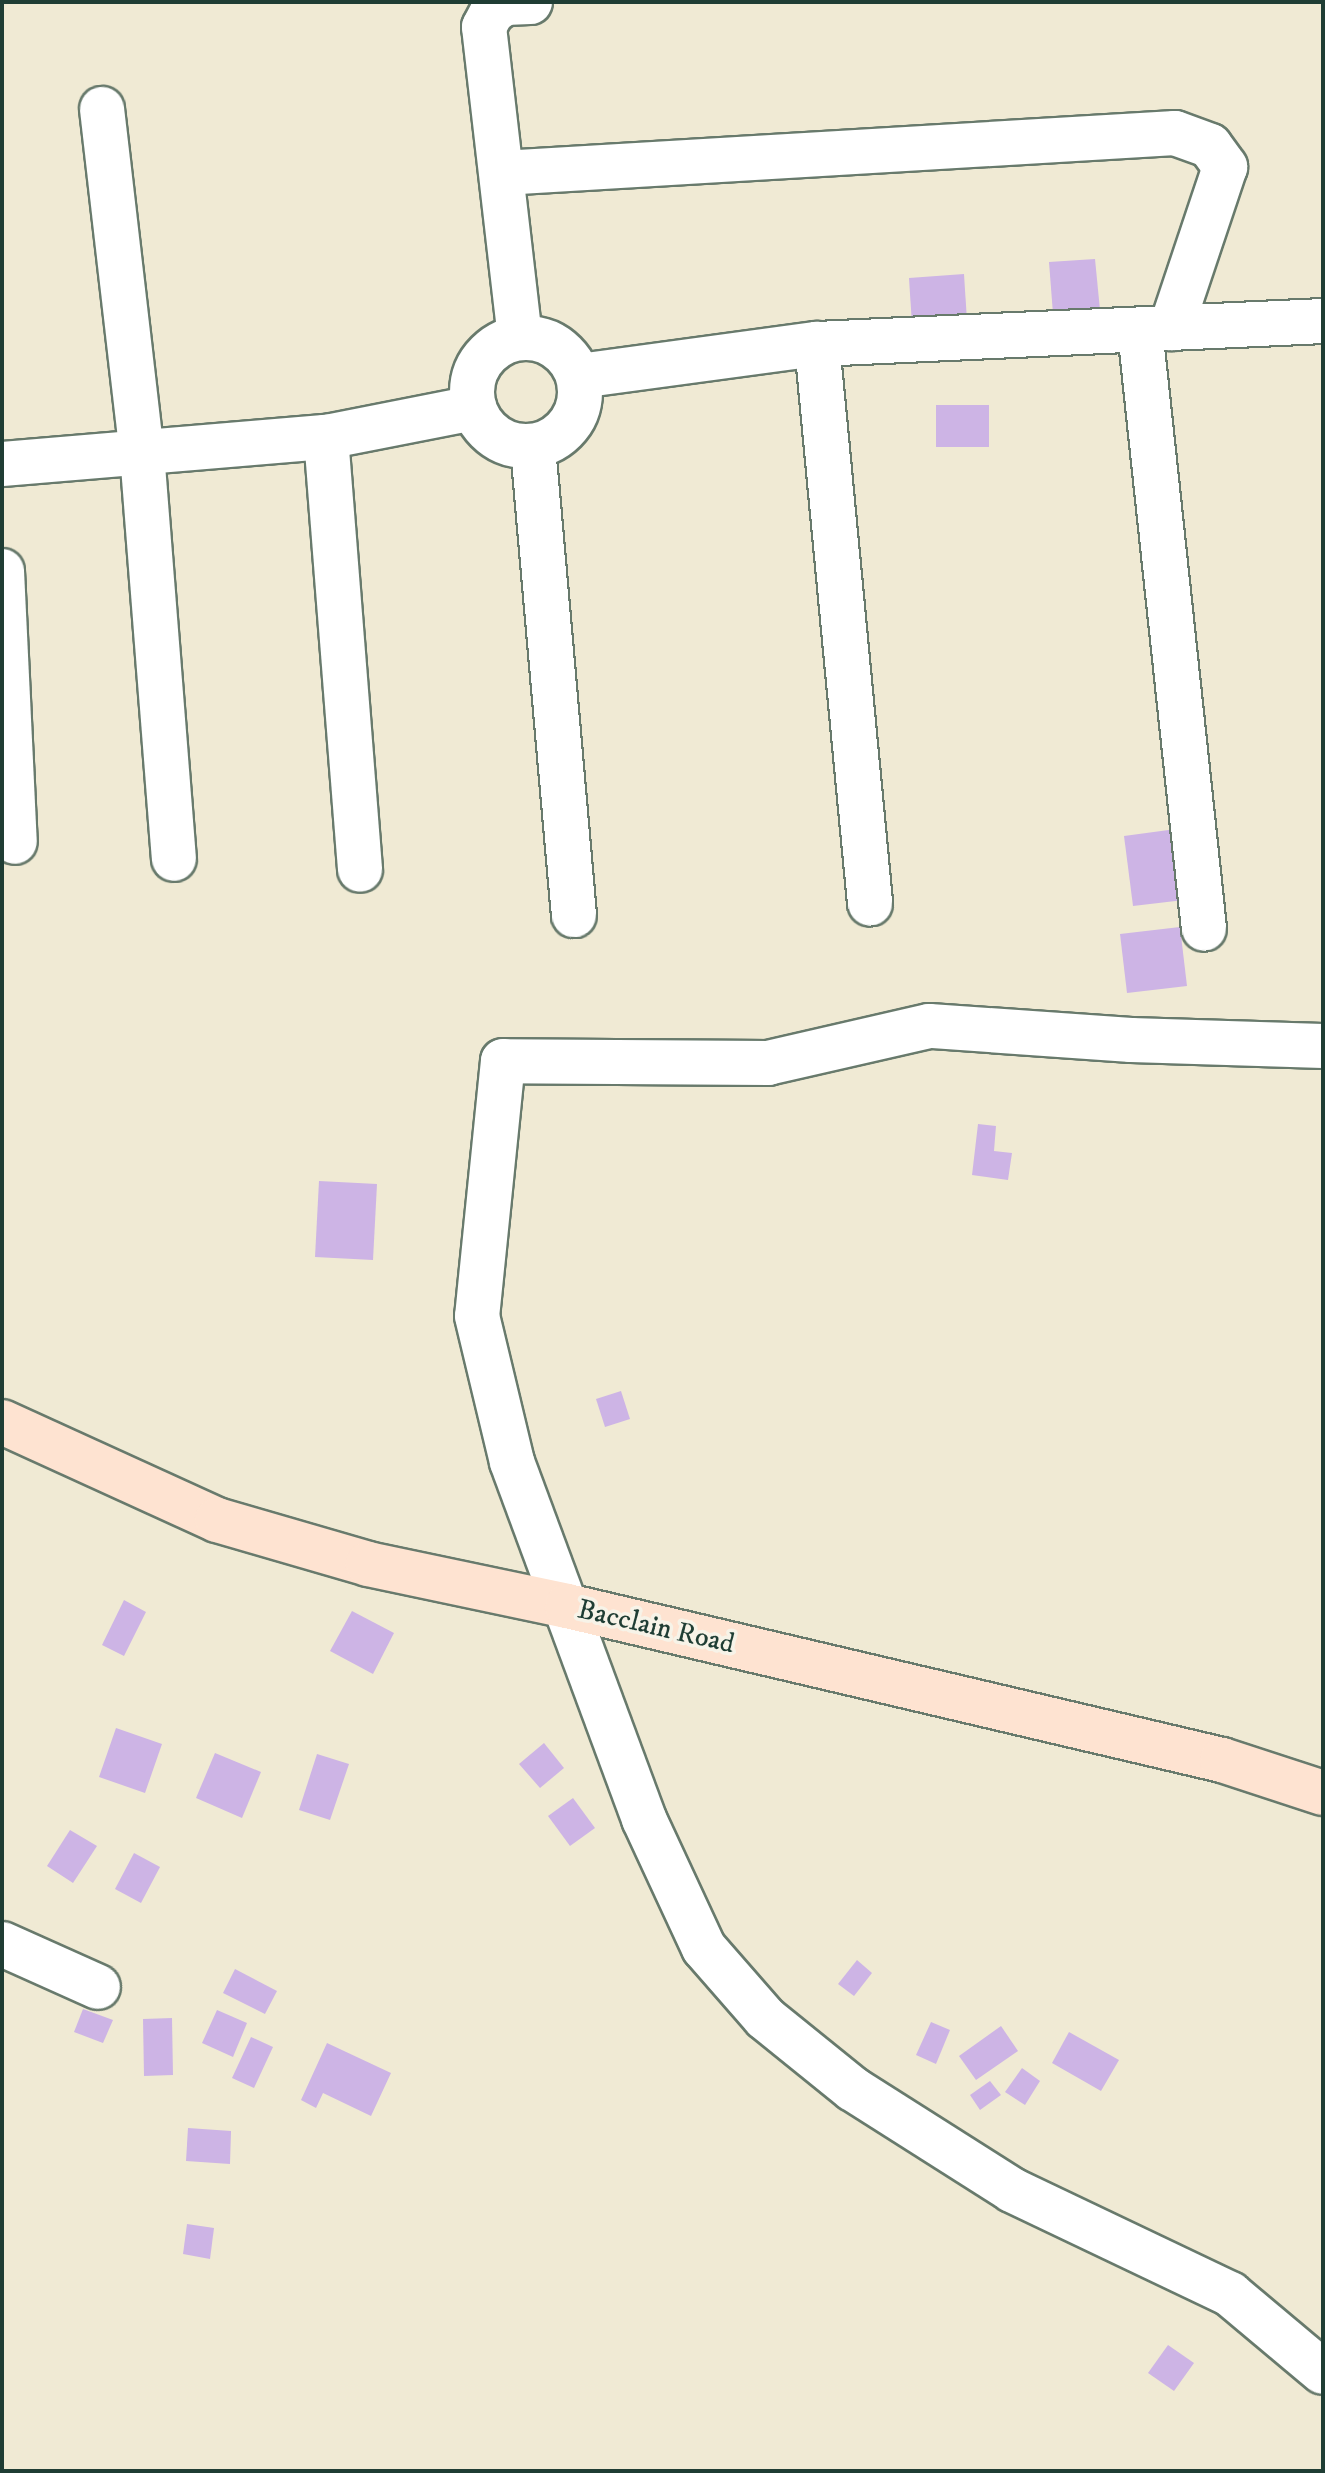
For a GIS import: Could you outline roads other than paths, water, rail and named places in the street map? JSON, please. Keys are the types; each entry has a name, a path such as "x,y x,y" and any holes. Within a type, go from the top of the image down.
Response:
{"main road":[{"name":"Bacclain Road","path":"2,1422 217,1520 368,1564 567,1606 1222,1760 1323,1793"}],"street":[{"path":"520,338 484,27 492,12 505,3 530,2"},
{"path":"102,109 142,453 174,859"},
{"path":"502,173 1175,133 1210,146 1225,167 1156,329 1204,929"},
{"path":"579,376 817,344 1323,321"},
{"path":"520,338 557,346 579,376 581,395 577,414 559,436 533,447 514,446 497,439 482,425 474,408 472,390 476,371 487,355 502,344 520,338"},
{"path":"817,344 870,903"},
{"path":"2,464 326,437 474,408"},
{"path":"326,437 360,870"},
{"path":"533,447 574,915"},
{"path":"2,571 15,842"},
{"path":"1323,1046 1131,1040 929,1026 768,1063 503,1061 477,1316 512,1462 644,1819 704,1948 765,2018 853,2089 1012,2190 1230,2294 1323,2372"},
{"path":"2,1944 98,1987"}]}
